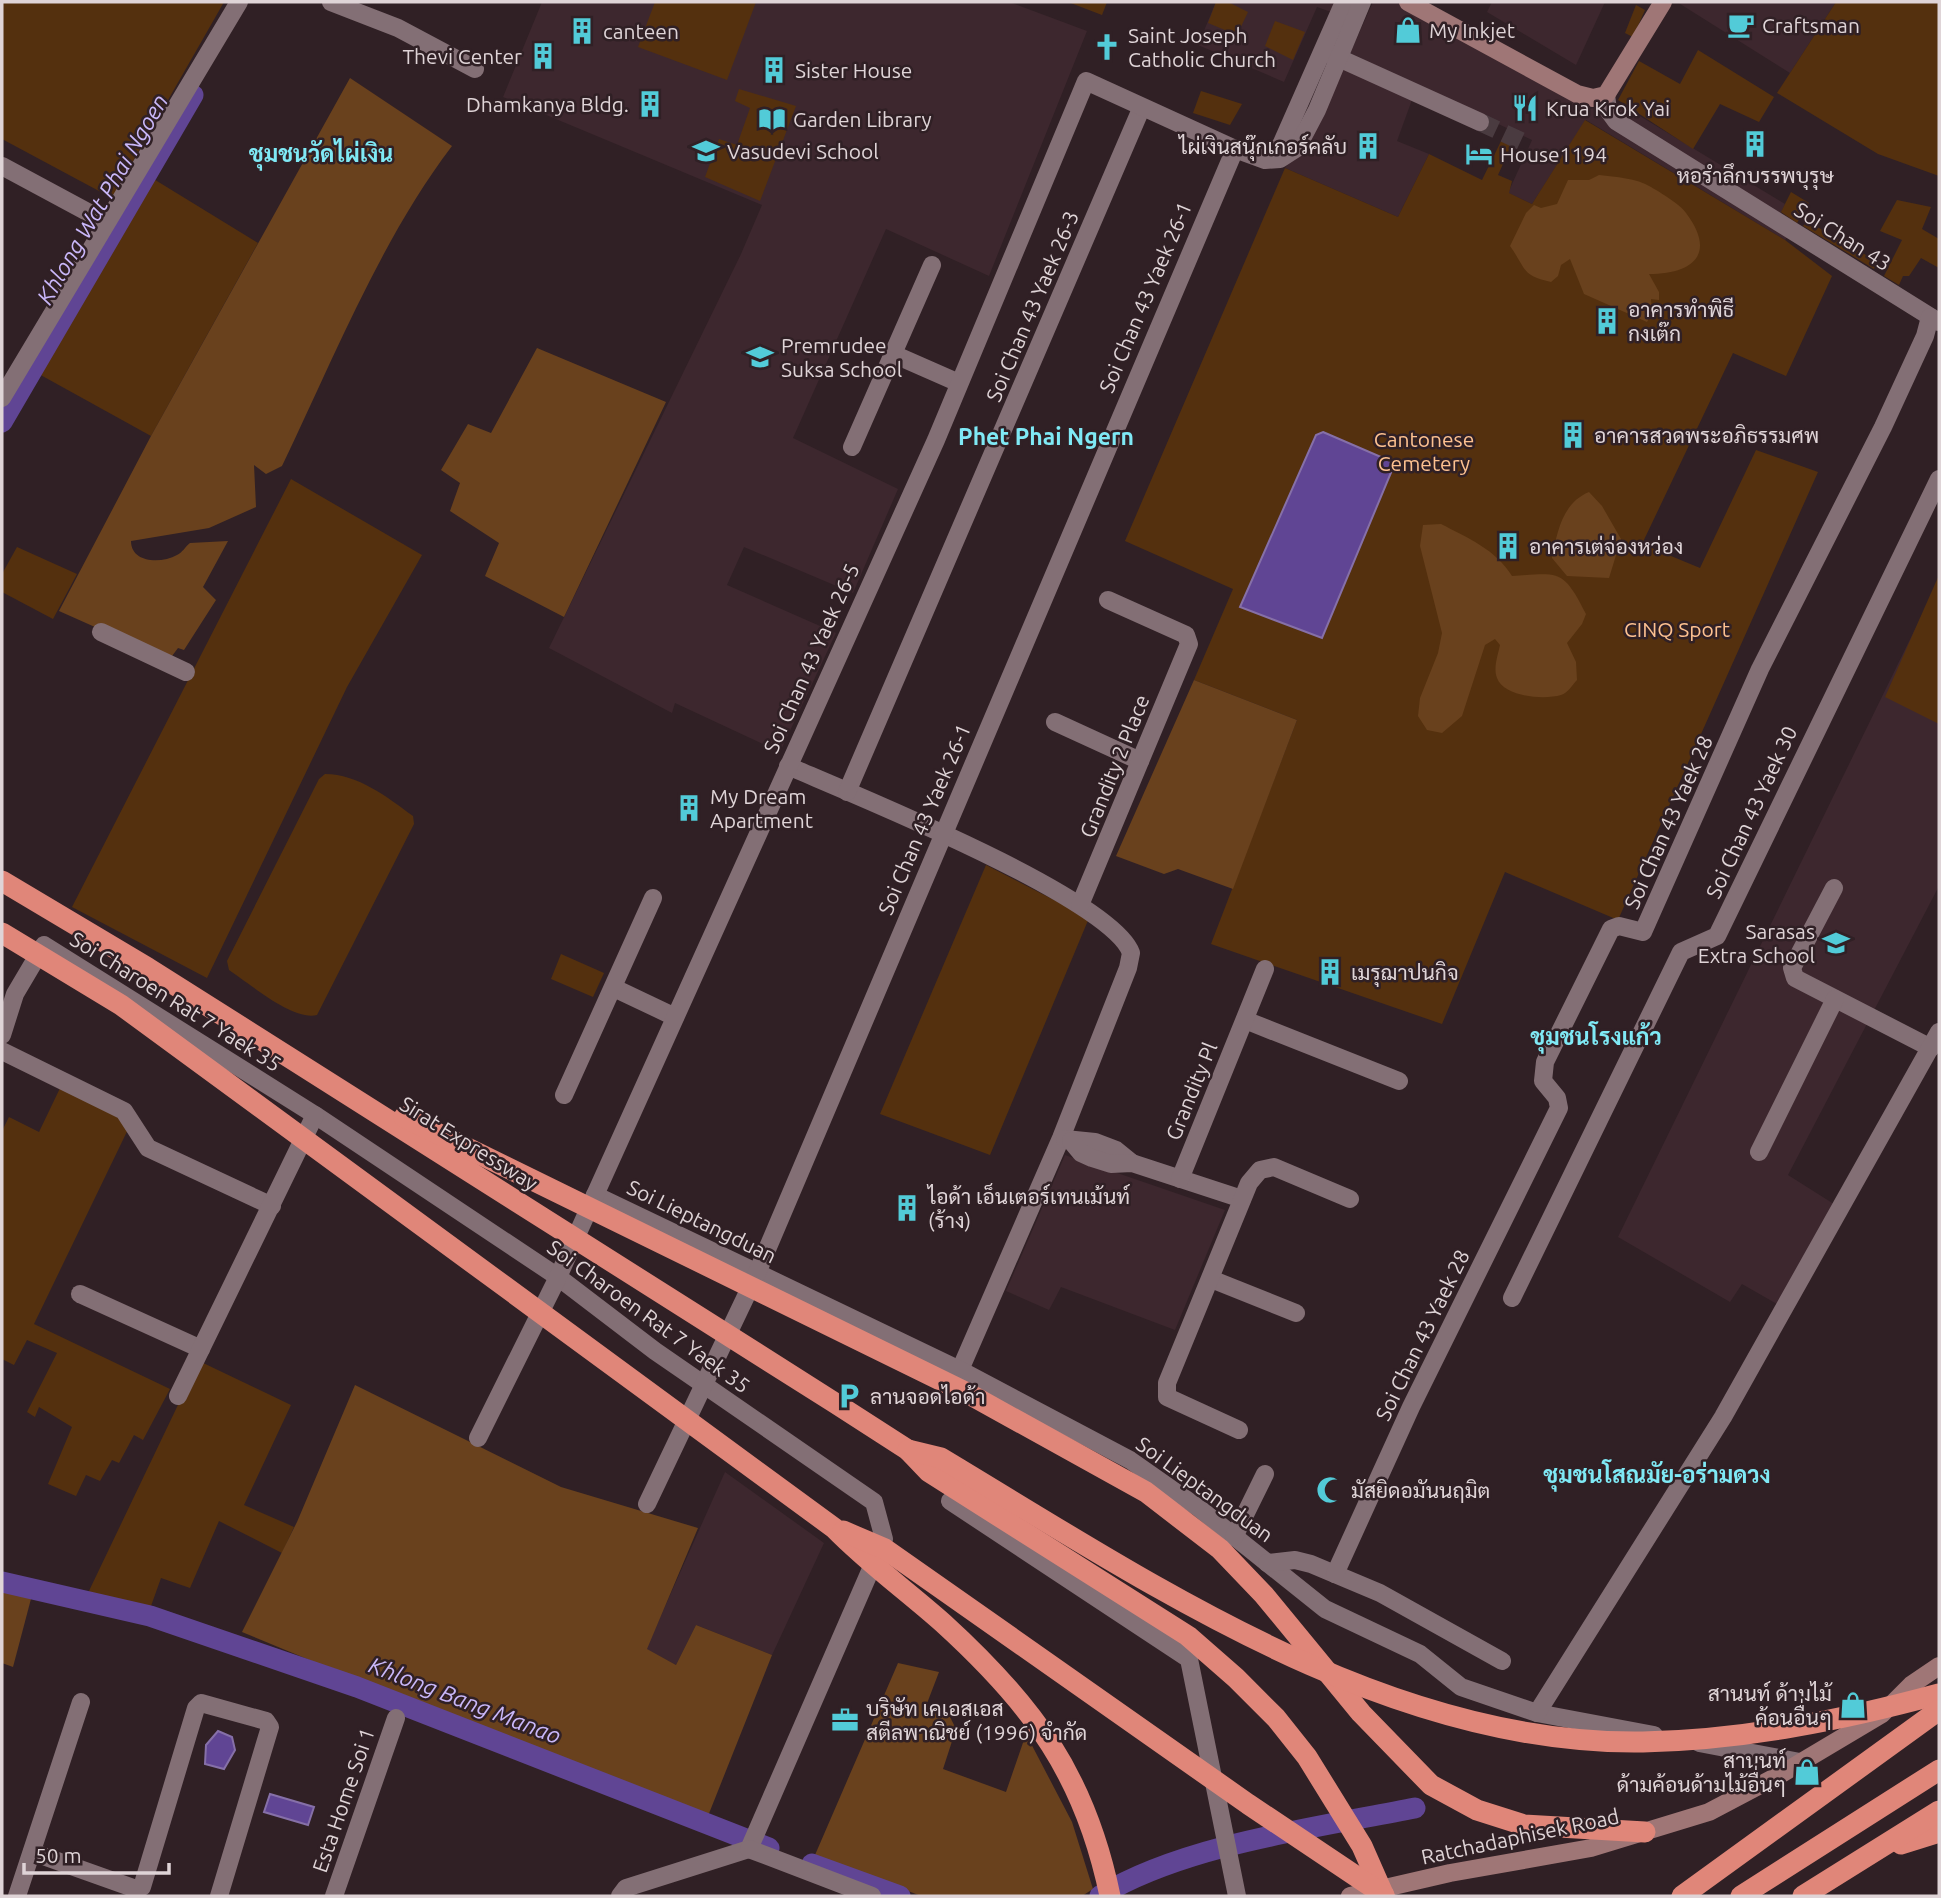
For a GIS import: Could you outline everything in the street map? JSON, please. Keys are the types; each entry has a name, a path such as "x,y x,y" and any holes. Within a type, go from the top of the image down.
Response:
{"highway":[{"name":"Sirat Expressway","path":"2,881 148,968 908,1450"},
{"path":"2,933 121,1005 834,1528 867,1562 942,1623 1022,1703 1046,1733 1067,1767 1088,1815 1110,1896"},
{"path":"308,1070 969,1394 1146,1492 1220,1549 1264,1595 1361,1713 1431,1785 1477,1810 1524,1825 1645,1832"},
{"path":"908,1450 929,1472 1188,1636 1226,1669 1276,1718 1307,1757 1362,1846 1384,1896"},
{"path":"908,1450 941,1458 1185,1604 1287,1655 1371,1690 1460,1718 1551,1735 1641,1742 1719,1738 1868,1713 1939,1692"},
{"path":"834,1528 885,1549 1237,1797 1384,1896"},
{"path":"1682,1896 1939,1710"},
{"path":"1741,1896 1939,1770"},
{"path":"1803,1896 1939,1811"},
{"path":"1882,1848 1939,1832"},
{"path":"1362,1846 1376,1896"}],"main road":[{"path":"1408,2 1577,94 1593,98 1606,95 1663,2"},
{"name":"Ratchadaphisek Road","path":"1882,1714 1911,1685 1939,1666"},
{"name":"Ratchadaphisek Road","path":"1350,1896 1450,1873 1591,1848 1709,1812 1882,1714 1919,1703 1939,1692"}],"street":[{"path":"2,398 239,2"},
{"path":"331,2 398,28 475,69"},
{"path":"1331,55 1344,2"},
{"path":"1141,108 1242,152 1272,152 1282,145 1317,87 1331,55 1362,2"},
{"path":"1331,55 1480,122"},
{"name":"Soi Chan 43 Yaek 26-5","path":"478,1438 558,1277 788,766 959,383 1086,81 1141,108"},
{"name":"Soi Chan 43","path":"1606,95 1608,110 1616,121 1935,319"},
{"name":"Soi Chan 43 Yaek 26-3","path":"847,792 1141,108"},
{"name":"Soi Chan 43 Yaek 26-1","path":"648,1504 757,1273 943,833 1242,152"},
{"path":"2,166 106,222"},
{"path":"852,447 932,265"},
{"name":"Soi Chan 43 Yaek 28","path":"1335,1574 1411,1407 1559,1108 1557,1098 1543,1081 1545,1062 1611,929 1619,926 1643,932 1760,669 1935,319"},
{"path":"892,354 959,383"},
{"name":"Soi Chan 43 Yaek 30","path":"1512,1298 1681,952 1717,936 1939,479"},
{"name":"Grandity 2 Place","path":"1080,905 1189,644 1185,635 1108,600"},
{"path":"101,632 186,673"},
{"path":"1055,722 1140,761"},
{"path":"788,766 943,833 1080,905 1120,933 1131,953 1128,968 1066,1139 960,1370"},
{"path":"1537,1713 1723,1416 1935,1040 1835,999 1796,978 1792,968 1834,888"},
{"path":"564,1095 653,898"},
{"name":"Soi Charoen Rat 7 Yaek 35","path":"2,1035 15,994 44,945 315,1115 558,1277 704,1385 874,1502 884,1539 752,1843"},
{"name":"Grandity Pl","path":"1180,1179 1265,970"},
{"path":"614,988 675,1017"},
{"path":"1759,1152 1835,999"},
{"path":"1245,1020 1399,1081"},
{"path":"2,1051 124,1111 148,1148 272,1206"},
{"path":"178,1396 315,1115"},
{"path":"1066,1139 1095,1142 1116,1150 1132,1163 1242,1199"},
{"path":"1239,1430 1167,1397 1167,1383 1242,1199 1254,1176 1260,1170 1273,1167 1350,1199"},
{"name":"Soi Lieptangduan","path":"595,1195 960,1370 1130,1460 1325,1609 1420,1654 1461,1687 1537,1713 1800,1762"},
{"path":"1211,1279 1296,1313"},
{"path":"80,1294 201,1349"},
{"path":"1234,1537 1265,1474"},
{"path":"950,1501 1189,1659 1237,1896"},
{"path":"1267,1563 1295,1560 1335,1574 1380,1593 1502,1661"},
{"path":"17,1896 81,1702"},
{"path":"32,1852 136,1889 142,1887 196,1708 201,1703 266,1721 270,1727 219,1896"},
{"name":"Esta Home Soi 1","path":"334,1896 396,1718"},
{"path":"620,1896 626,1888 752,1843 872,1896"}],"shaded area":[{"name":"Premrudee Suksa School","path":"542,2 1009,2 1087,31 989,276 886,229 793,438 898,489 853,593 744,547 727,585 836,633 780,752 675,703 672,713 549,648 741,254 762,205 503,97"},
{"path":"1216,2 1335,2 1331,12 1317,7 1284,82 1198,45"},
{"path":"1373,2 1405,2 1589,109 1620,104 1785,204 1781,213 1797,223 1785,240 1586,120 1532,204 1508,193 1532,140 1350,53"},
{"path":"1492,2 1605,2 1576,65 1487,12"},
{"path":"1677,2 1836,2 1790,73"},
{"path":"1341,63 1413,97 1397,141 1429,154 1398,217 1285,168 1297,153"},
{"path":"350,78 452,146 426,182 380,260 282,466 266,474 254,465 256,507 209,528 131,541 132,548 141,557 163,560 181,553 190,543 228,541 203,587 216,600 184,650 178,648 169,660 59,611 151,436"},
{"path":"1599,175 1626,178 1651,187 1679,206 1695,227 1700,250 1696,259 1678,270 1649,274 1659,292 1659,300 1651,299 1652,312 1647,322 1584,294 1570,259 1561,265 1558,276 1551,282 1541,280 1529,274 1510,246 1526,213 1534,205 1541,208 1557,204 1568,180 1589,180"},
{"path":"537,348 666,402 564,617 485,576 499,543 450,511 460,483 441,470 468,424 491,433"},
{"path":"1323,432 1395,463 1322,638 1240,607 1316,435"},
{"path":"1589,492 1602,506 1621,539 1609,578 1567,576 1552,558 1559,529 1567,511 1573,503"},
{"path":"1441,524 1489,551 1512,576 1550,575 1565,581 1571,588 1586,614 1582,624 1567,643 1576,662 1577,680 1566,693 1554,696 1525,696 1501,684 1496,674 1500,645 1495,639 1485,645 1462,716 1442,733 1427,730 1418,716 1420,698 1438,653 1442,633 1420,546 1423,525"},
{"name":"Sarasas Extra School","path":"1939,580 1939,886 1788,1175 1837,1206 1782,1307 1742,1284 1730,1302 1618,1237"},
{"path":"1194,680 1297,720 1233,889 1178,869 1164,874 1116,856"},
{"path":"1065,1155 1225,1210 1175,1330 1061,1287 1049,1310 1006,1291"},
{"path":"355,1385 561,1487 698,1528 647,1649 676,1665 696,1625 772,1655 708,1816 411,1702 242,1632 297,1522"},
{"path":"725,1472 824,1543 772,1655 696,1625 676,1665 646,1649"},
{"path":"2,1589 32,1595 13,1667 2,1663"},
{"path":"898,1663 939,1672 926,1706 948,1713 956,1729 943,1769 1006,1792 1026,1734 1072,1822 1093,1889 1082,1896 921,1896 815,1855"},
{"path":"218,1731 232,1737 235,1750 224,1769 205,1764 206,1745"},
{"path":"270,1794 314,1807 308,1825 264,1812"}],"green space":[{"path":"2,2 224,2 112,198 2,139"},
{"path":"655,2 756,2 727,80 638,47"},
{"path":"1068,2 1107,2 1102,15"},
{"path":"1216,2 1228,2 1248,12 1237,35 1208,23"},
{"path":"1836,2 1939,2 1939,176 1878,154 1777,93"},
{"path":"1636,5 1645,10 1633,37 1625,33"},
{"path":"1275,21 1305,32 1293,60 1265,46"},
{"path":"1698,50 1774,97 1759,122 1720,104 1693,149 1618,100 1639,61 1680,84"},
{"path":"739,89 796,106 760,201 705,177 719,139 737,145 750,108 735,101"},
{"path":"1201,91 1242,104 1230,125 1193,113"},
{"name":"Cantonese Cemetery","path":"1585,120 1785,240 1832,276 1786,376 1733,353 1642,544 1700,568 1756,450 1818,472 1618,920 1505,872 1442,1024 1211,944 1297,720 1194,680 1233,589 1125,541 1285,168 1398,217 1429,154 1482,180 1503,137 1513,142 1498,175 1512,181 1509,193 1532,204"},
{"path":"152,178 258,243 151,436 37,373"},
{"path":"1791,192 1809,203 1797,223 1781,212"},
{"path":"1897,200 1931,207 1922,229 1939,239 1939,268 1921,258 1909,276 1903,276 1899,285 1884,276 1902,240 1880,231"},
{"path":"1807,221 1878,262 1874,269 1803,226"},
{"path":"291,479 422,555 347,687 207,978 72,907"},
{"path":"17,547 77,574 53,619 2,592 2,574"},
{"path":"1939,575 1939,724 1885,697"},
{"path":"325,774 349,778 372,788 413,816 414,824 317,1015 307,1015 284,1007 260,992 229,970 227,961 319,779"},
{"path":"986,865 1089,918 990,1155 880,1114"},
{"path":"561,954 604,973 593,997 551,979"},
{"path":"62,1084 134,1117 34,1324 170,1389 143,1440 134,1435 119,1463 112,1460 100,1481 86,1475 76,1496 48,1484 72,1427 39,1407 35,1417 27,1412 57,1353 27,1340 14,1365 2,1359 2,1131 9,1117 39,1132"},
{"path":"199,1361 291,1405 244,1505 294,1527 282,1553 219,1521 190,1588 161,1578 151,1606 88,1593"}],"waterway":[{"name":"Khlong Wat Phai Ngoen","path":"2,422 193,95"},
{"name":"Khlong Bang Manao","path":"2,1582 150,1616 357,1687 769,1848"},
{"path":"1100,1896 1133,1878 1210,1851 1252,1840 1415,1808"},
{"name":"Khlong Bang Manao","path":"812,1864 900,1896"}],"tunnel":[{"path":"1480,122 1525,143"}],"place":[{"name":"Craftsman","path":"1741,25"},
{"name":"My Inkjet","path":"1408,30"},
{"name":"canteen","path":"582,31"},
{"name":"Saint Joseph Catholic Church","path":"1107,47"},
{"name":"Thevi Center","path":"543,56"},
{"name":"Sister House","path":"774,70"},
{"name":"Dhamkanya Bldg.","path":"650,104"},
{"name":"Krua Krok Yai","path":"1525,108"},
{"name":"Garden Library","path":"772,119"},
{"name":"หอรำลึกบรรพบุรุษ","path":"1755,144"},
{"name":"ไผ่เงินสนุ๊กเกอร์คลับ","path":"1368,146"},
{"name":"Vasudevi School","path":"706,151"},
{"name":"House1194","path":"1479,154"},
{"name":"อาคารทำพิธี กงเต๊ก","path":"1607,321"},
{"name":"Premrudee Suksa School","path":"760,357"},
{"name":"อาคารสวดพระอภิธรรมศพ","path":"1573,435"},
{"name":"อาคารเต่จ่องหว่อง","path":"1508,546"},
{"name":"My Dream Apartment","path":"689,808"},
{"name":"Sarasas Extra School","path":"1836,943"},
{"name":"เมรุฌาปนกิจ","path":"1330,972"},
{"name":"ไอด้า เอ็นเตอร์เทนเม้นท์ (ร้าง)","path":"907,1208"},
{"name":"ลานจอดไอด้า","path":"849,1396"},
{"name":"มัสยิดอมันนฤมิต","path":"1330,1490"},
{"name":"สานนท์ ด้ามไม้ ค้อนอื่นๆ","path":"1853,1705"},
{"name":"บริษัท เคเอสเอส สตีลพาณิชย์ (1996) จำกัด","path":"845,1720"},
{"name":"สานนท์ ด้ามค้อนด้ามไม้อื่นๆ","path":"1807,1772"}],"district":[{"name":"ชุมชนวัดไผ่เงิน","path":"321,153"},
{"name":"Phet Phai Ngern","path":"1046,436"},
{"name":"ชุมชนโรงแก้ว","path":"1596,1036"},
{"name":"ชุมชนโสณมัย-อร่ามดวง","path":"1657,1474"}],"park label":[{"name":"CINQ Sport","path":"1677,629"}]}
